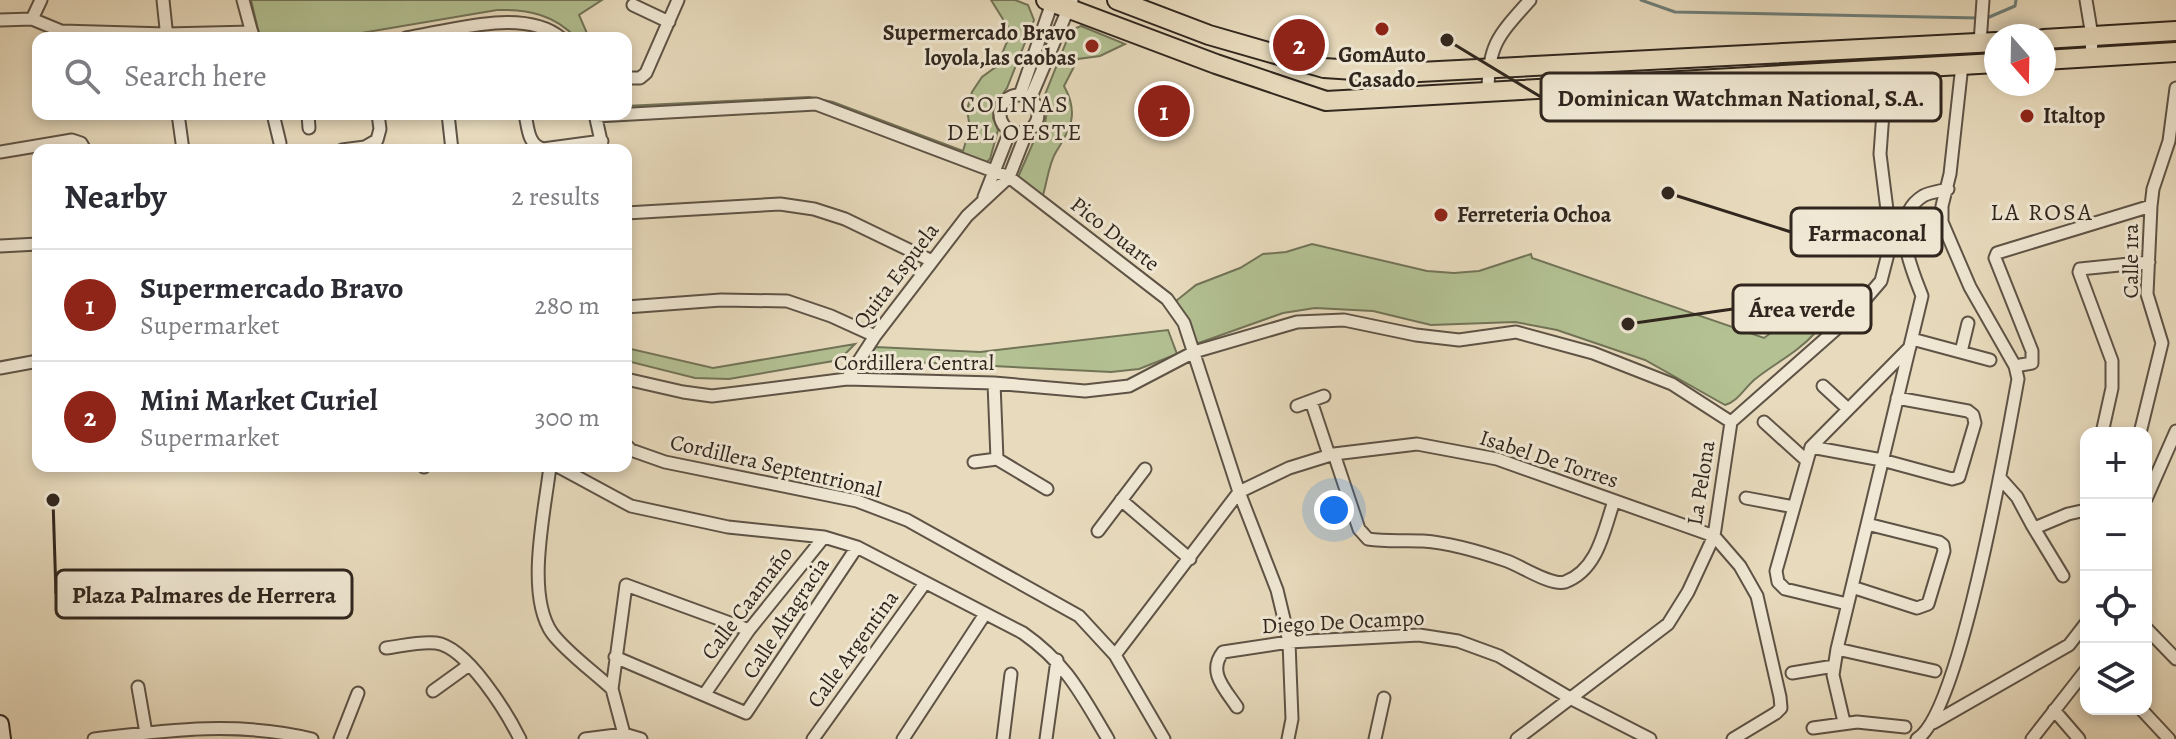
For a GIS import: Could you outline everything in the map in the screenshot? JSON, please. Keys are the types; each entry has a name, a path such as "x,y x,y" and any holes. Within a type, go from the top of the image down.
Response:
{"main road":[{"path":"1117,0 1209,35 1324,68 1400,73 1984,38"},
{"path":"1059,2 1216,64 1326,101 1984,64"},
{"path":"2056,38 2176,31"},
{"path":"1814,50 1815,73"},
{"path":"2056,59 2176,52"},
{"path":"0,724 2,739"}],"street":[{"path":"32,19 41,0"},
{"path":"163,0 166,32"},
{"path":"243,0 252,32"},
{"path":"632,77 644,76 678,0"},
{"path":"1488,92 1488,69 1499,35 1530,0"},
{"path":"2086,0 2092,36 2091,58"},
{"path":"1025,97 1059,2"},
{"path":"1025,97 1059,2"},
{"path":"633,5 669,22"},
{"path":"0,20 32,19 61,31 82,32"},
{"path":"450,32 475,24 506,23 543,28 550,32"},
{"path":"506,23 507,32"},
{"path":"1932,723 1970,611 2000,478 2018,379 2015,366 1970,287 1942,222 1962,65"},
{"name":"La Pelona","path":"1517,739 1668,624 1688,592 1714,536 1731,422 1850,317 1881,281 1891,242 1880,154 1886,71"},
{"name":"Calle 1ra","path":"2141,427 2162,343 2147,294 2151,206 2153,189 2169,141 2176,88"},
{"path":"1025,97 1035,104 1038,116 1033,128 1010,131 1002,123 1000,112 1009,98 1025,97"},
{"name":"Pico Duarte","path":"632,113 816,104 1009,177 1167,299 1184,323 1239,492 1277,590 1289,642 1292,719 1288,739"},
{"path":"179,120 182,144"},
{"path":"274,120 280,143"},
{"path":"308,120 309,128"},
{"path":"370,144 377,140 379,120"},
{"path":"449,120 451,144"},
{"path":"526,120 534,144"},
{"path":"597,120 602,144"},
{"path":"982,201 1010,131"},
{"path":"982,201 1009,177 1027,131"},
{"path":"48,144 72,140 82,144"},
{"path":"0,152 32,147"},
{"path":"1844,722 1834,684 1837,649 1922,296 1905,250 1904,226 1923,196 1948,189"},
{"name":"Quita Espuela","path":"847,379 875,336 982,201"},
{"path":"632,213 780,204 814,209 845,219 932,261"},
{"path":"2015,366 2029,366 2032,351 1995,258 1997,253 2151,206"},
{"path":"0,246 32,244"},
{"path":"2103,427 2114,375 2112,361 2079,272 2080,269 2149,262"},
{"path":"632,307 721,300 787,301 875,336"},
{"name":"Cordillera Central","path":"632,380 712,396 847,379 994,383 1085,391 1129,386 1194,352 1297,322 1344,320 1416,335 1459,340 1516,332 1593,353 1672,384 1731,422"},
{"path":"1961,352 1968,323"},
{"path":"1911,343 1990,360"},
{"path":"1847,604 1785,589 1778,582 1776,571 1811,447 1911,343"},
{"path":"0,368 32,362"},
{"path":"994,383 997,459"},
{"path":"1823,386 1848,409"},
{"path":"1297,406 1324,396"},
{"path":"1811,447 1882,460 1952,479 1959,477 1975,423 1973,415 1968,411 1897,398"},
{"path":"1311,401 1359,529 1368,539 1425,541 1469,550 1510,562 1555,583 1564,582 1583,570 1597,553 1614,501"},
{"path":"1764,422 1807,461"},
{"path":"2152,485 2176,431"},
{"name":"Isabel De Torres","path":"1115,655 1239,492 1289,468 1331,454 1417,444 1497,459 1714,536 1740,566 1757,596 1780,697 1781,708 1776,713 1733,739"},
{"name":"Cordillera Septentrional","path":"632,448 665,462 881,508 1064,606 1115,655 1164,739"},
{"path":"974,462 997,459 1047,489"},
{"path":"1098,531 1145,469"},
{"path":"549,472 537,579 542,608 553,634 612,689"},
{"path":"568,472 631,506 728,527 824,537 857,547 1023,633 1057,660 1071,677 1108,739"},
{"path":"2000,478 2017,497 2063,576"},
{"path":"1746,498 1794,507"},
{"path":"1121,500 1190,559"},
{"path":"2032,525 2037,527 2080,511"},
{"path":"1852,587 1917,608 1924,607 1928,604 1944,551 1939,542 1867,524"},
{"name":"Calle Caamaño","path":"704,695 749,630 824,537"},
{"name":"Calle Altagracia","path":"704,695 741,713 749,711 857,547"},
{"path":"615,575 626,585 749,630"},
{"name":"Calle Argentina","path":"813,739 925,583"},
{"path":"624,734 612,689 626,585"},
{"path":"903,739 985,614"},
{"path":"1917,739 1932,723 2069,645 2080,631"},
{"path":"2152,634 2176,659"},
{"name":"Diego De Ocampo","path":"1237,707 1218,679 1215,669 1217,659 1223,652 1289,642 1419,635 1458,641 1499,656 1570,698 1650,739"},
{"path":"386,648 440,643 469,665 499,700 520,739"},
{"path":"1837,649 1935,671"},
{"path":"615,657 704,695"},
{"path":"1046,739 1057,660"},
{"path":"433,691 469,665"},
{"path":"1792,673 1834,666"},
{"path":"1003,739 1011,674"},
{"path":"2032,739 2080,678"},
{"path":"138,687 146,733"},
{"path":"340,739 358,693"},
{"path":"1375,739 1384,698"},
{"path":"2054,710 2079,739"},
{"path":"2146,715 2163,737"},
{"path":"1813,728 1844,722 1905,727"},
{"path":"94,739 228,727 276,730 312,739"},
{"path":"585,739 624,734 641,739"}],"green space":[{"path":"251,0 602,0 579,15 586,32 570,32 550,19 530,12 497,10 367,32 259,32"},
{"path":"991,0 1015,0 1028,5 1034,20 1007,88 994,106 993,118 998,130 990,159 985,164 834,108 632,111 632,106 809,97 833,102 963,151 970,128 967,110 972,92 982,77 997,66 1011,32"},
{"path":"1081,26 1125,44 1100,56 1078,59 1064,86 1071,104 1071,120 1052,162 1043,195 1176,301 1196,285 1240,268 1263,254 1286,252 1312,244 1427,271 1454,273 1479,271 1531,254 1532,258 1764,338 1795,315 1816,332 1725,405 1645,360 1557,330 1515,322 1431,325 1373,311 1315,308 1283,313 1196,344 1179,312 1019,180 1036,136 1045,123 1047,112 1044,97 1071,30"},
{"path":"1168,330 1177,354 1139,369 1111,372 872,360 869,357 876,347 980,352"},
{"path":"855,344 839,360 729,379 695,378 632,362 632,349 713,368"}],"waterway":[{"path":"1641,0 1675,12 1979,18"},
{"path":"1987,18 2015,6 2016,0"}],"place":[{"name":"GomAuto Casado","path":"1382,29"},
{"name":"Dominican Watchman National, S.A.","path":"1447,40"},
{"name":"Mini Market Curiel","path":"1299,45"},
{"name":"Supermercado Bravo loyola,las caobas","path":"1092,46"},
{"name":"Supermercado Bravo","path":"1164,111"},
{"name":"Italtop","path":"2027,116"},
{"name":"Farmaconal","path":"1668,193"},
{"name":"Ferreteria Ochoa","path":"1441,215"},
{"name":"Área verde","path":"1628,324"},
{"name":"Plaza Palmares de Herrera","path":"53,500"}],"district":[{"name":"COLINAS DEL OESTE","path":"1015,118"},
{"name":"LA ROSA","path":"2042,212"}]}
